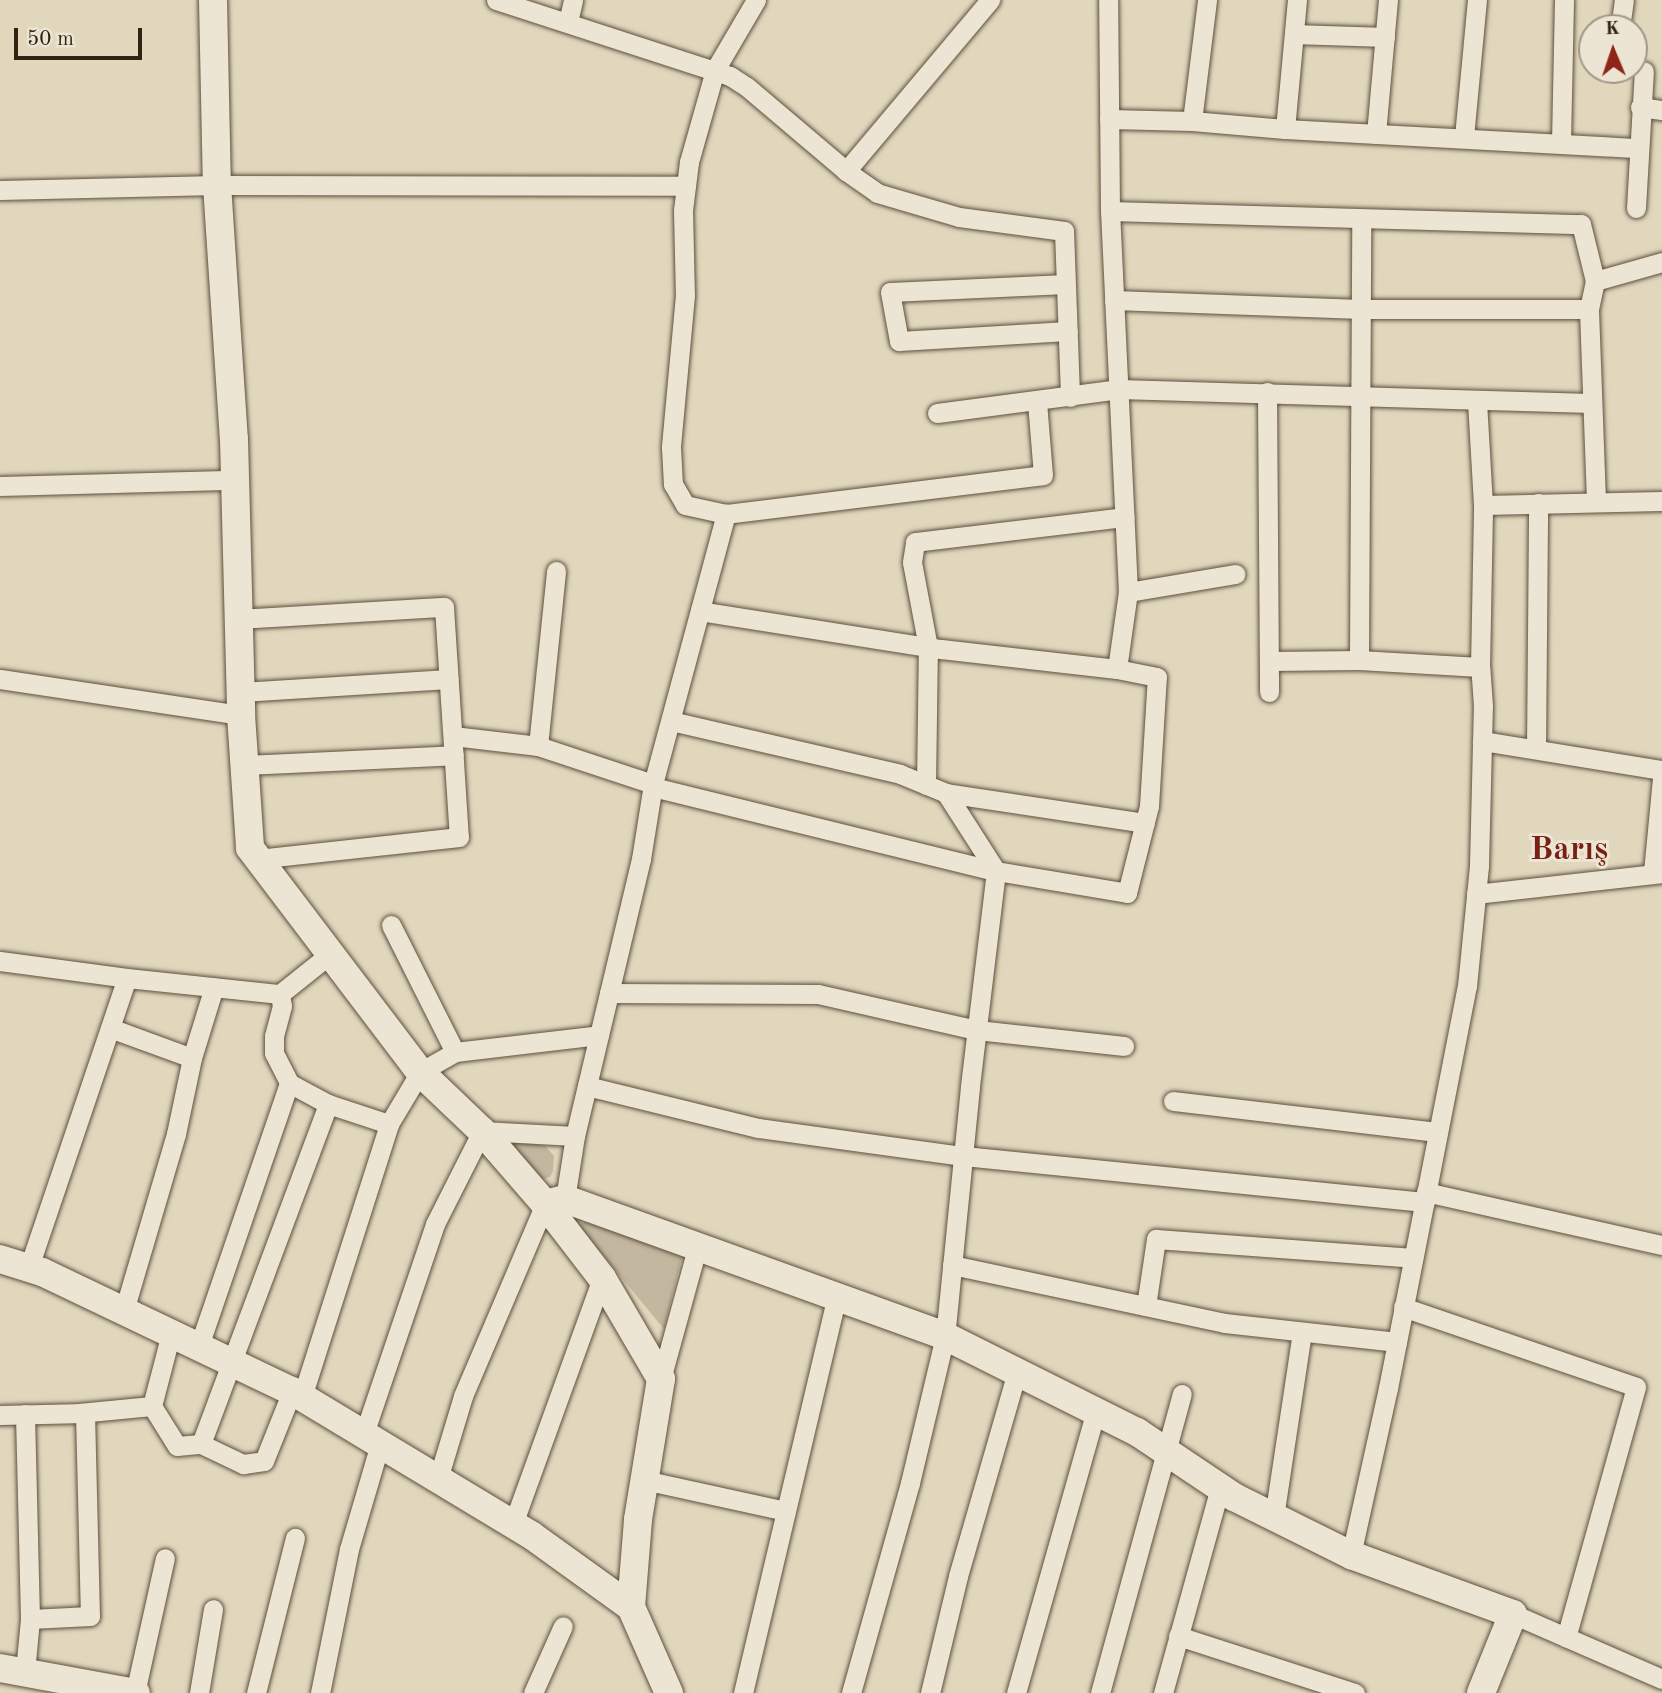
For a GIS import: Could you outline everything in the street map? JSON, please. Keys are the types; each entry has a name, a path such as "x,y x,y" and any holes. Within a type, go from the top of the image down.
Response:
{"main road":[{"path":"213,0 217,185 235,480 241,704 250,848 420,1072 555,1202 661,1380 644,1480 631,1607"},
{"path":"555,1202 698,1245 945,1336 1137,1432 1220,1487 1351,1555 1513,1614 1481,1693"},
{"path":"0,1259 29,1268 124,1311 297,1394 563,1556 631,1607 669,1693"},
{"path":"12,1670 54,1685 135,1693"}],"street":[{"path":"496,0 715,70 747,87 846,171 877,192 917,207 959,217 1064,231 1070,397"},
{"path":"568,22 573,0"},
{"path":"756,0 715,70 689,162 686,186 685,295 671,447 673,484 685,505 726,514 1044,475 1037,402"},
{"path":"846,171 990,0"},
{"path":"1108,0 1110,211 1128,592 1117,669"},
{"path":"1192,121 1207,0"},
{"path":"1284,130 1297,0"},
{"path":"1376,134 1388,0"},
{"path":"1464,137 1477,0"},
{"path":"1561,143 1564,0"},
{"path":"1294,34 1385,37"},
{"path":"1636,208 1643,84"},
{"path":"1640,107 1662,110"},
{"path":"1109,119 1192,121 1284,130 1464,137 1638,148"},
{"path":"0,190 217,185 686,186"},
{"path":"1110,211 1581,224 1595,281 1589,309 1596,501"},
{"path":"1359,660 1358,396 1362,220"},
{"path":"1595,281 1662,262"},
{"path":"1066,284 890,292 899,341 1068,331"},
{"path":"1114,300 1360,309 1589,309"},
{"path":"937,413 1037,402 1119,389 1591,403"},
{"path":"1267,392 1269,692"},
{"path":"1351,1555 1467,986 1476,894 1482,741 1480,667 1483,505 1477,401"},
{"path":"0,486 235,480"},
{"path":"1483,505 1662,501"},
{"path":"1536,749 1538,503"},
{"path":"439,1479 463,1396 555,1202 575,1136 641,859 653,785 726,514"},
{"path":"926,785 928,647 912,562 915,542 1125,517"},
{"path":"538,746 556,571"},
{"path":"1128,592 1235,574"},
{"path":"239,619 444,607 459,837 258,859"},
{"path":"245,765 453,746 538,746 653,785 996,871 1127,893 1149,806 1157,677 1117,669 928,647 700,611"},
{"path":"1270,661 1359,660 1480,667"},
{"path":"0,679 241,704 449,679"},
{"path":"671,720 900,774 946,793 1145,823"},
{"path":"1482,741 1662,770"},
{"path":"1476,894 1658,873 1662,778"},
{"path":"851,1693 910,1483 945,1336 976,1030 996,871 946,793"},
{"path":"391,925 455,1052"},
{"path":"0,961 280,994 330,954"},
{"path":"29,1268 127,978"},
{"path":"124,1311 176,1134 192,1058 214,987"},
{"path":"609,993 818,994 976,1030 1124,1046"},
{"path":"280,994 282,1006 274,1036 274,1053 289,1083 328,1104 389,1124"},
{"path":"110,1028 192,1058"},
{"path":"172,1333 152,1406 177,1446 201,1444 243,1464 264,1461 297,1394 389,1124 420,1072 455,1052 599,1035"},
{"path":"199,1346 289,1083"},
{"path":"587,1086 758,1128 963,1156 1425,1197 1662,1245"},
{"path":"1173,1101 1436,1132"},
{"path":"201,1444 328,1104"},
{"path":"320,1693 372,1439 435,1224 482,1131 575,1136"},
{"path":"1146,1306 1156,1239 1413,1258"},
{"path":"661,1380 698,1245"},
{"path":"952,1265 1225,1323 1396,1342"},
{"path":"513,1524 602,1278"},
{"path":"743,1693 837,1296"},
{"path":"1403,1307 1636,1387 1566,1637"},
{"path":"1274,1517 1302,1332"},
{"path":"930,1693 958,1576 1017,1372"},
{"path":"1100,1693 1182,1394"},
{"path":"79,1413 152,1406"},
{"path":"1016,1693 1096,1411"},
{"path":"0,1415 85,1413 90,1616 30,1619"},
{"path":"12,1670 30,1619 25,1414"},
{"path":"644,1480 786,1511"},
{"path":"1163,1693 1220,1487"},
{"path":"256,1693 295,1538"},
{"path":"135,1693 165,1558"},
{"path":"199,1693 213,1609"},
{"path":"1513,1614 1662,1679"},
{"path":"533,1693 563,1626"},
{"path":"1178,1636 1355,1693"}],"shaded area":[{"path":"504,1137 545,1146 554,1156 550,1177 536,1181"},
{"path":"587,1221 684,1248 664,1329 578,1225"}],"district":[{"name":"Barış","path":"1569,851"}]}
